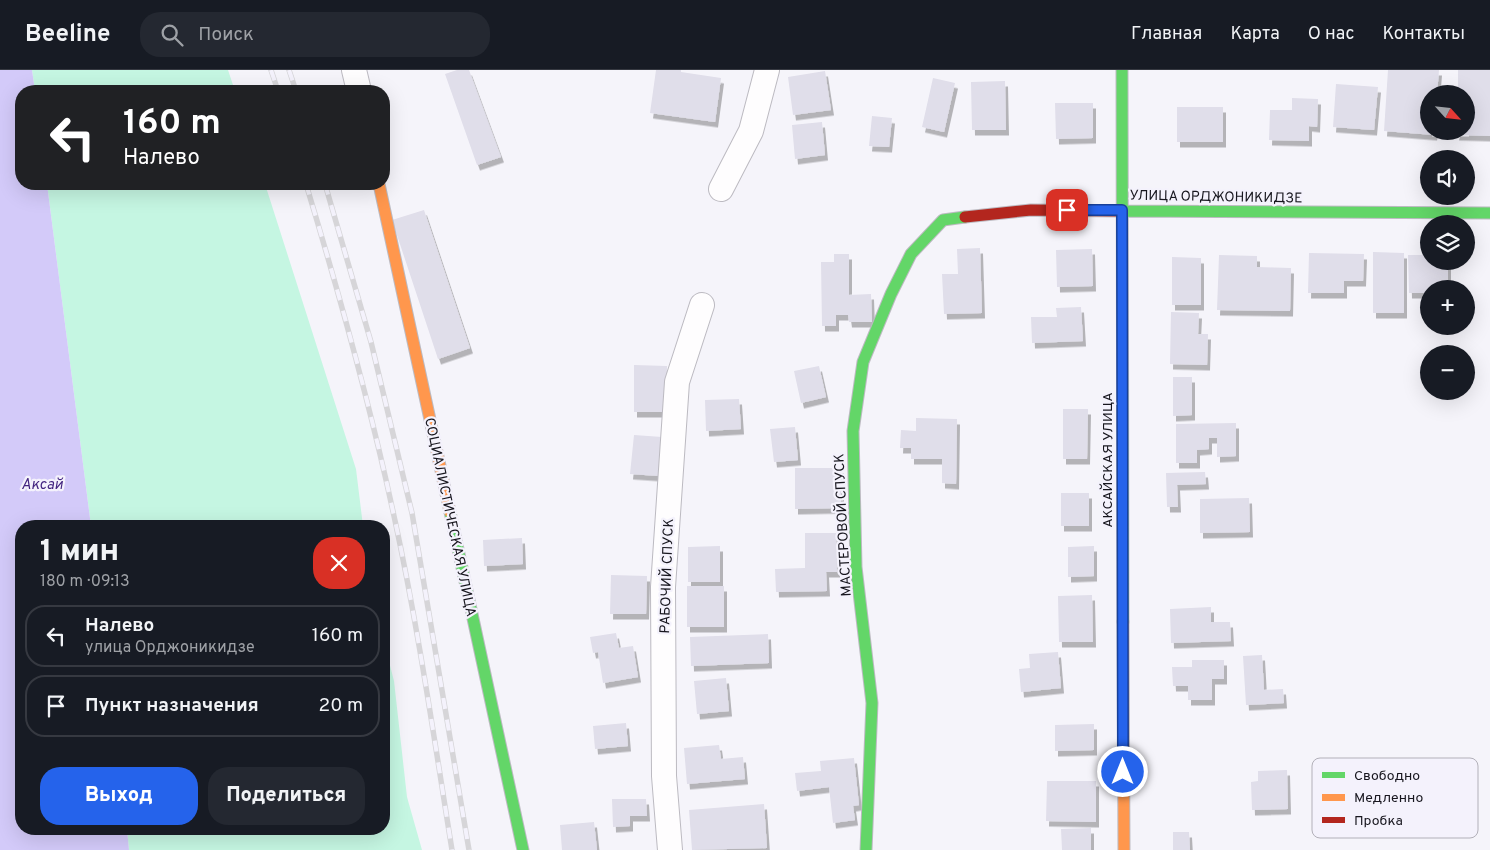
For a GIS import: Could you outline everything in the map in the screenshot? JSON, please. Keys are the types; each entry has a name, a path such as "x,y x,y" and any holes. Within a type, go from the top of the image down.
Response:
{"street":[{"path":"354,70 358,85"},
{"path":"721,189 751,132 767,70"},
{"name":"АКСАЙСКАЯ УЛИЦА","path":"1122,70 1124,850"},
{"name":"СОЦИАЛИСТИЧЕСКАЯ УЛИЦА","path":"380,190 523,850"},
{"name":"УЛИЦА ОРДЖОНИКИДЗЕ","path":"942,220 1031,210 1490,213"},
{"name":"МАСТЕРОВОЙ СПУСК","path":"866,850 872,703 856,567 853,431 863,362 891,294 911,254 942,220"},
{"name":"РАБОЧИЙ СПУСК","path":"670,850 664,776 663,587 677,382 702,306"}],"green space":[{"path":"32,70 228,70 233,85 34,85"},
{"path":"48,190 267,190 356,469 362,520 90,520"},
{"path":"390,665 394,681 407,797 422,850 129,850 128,835 390,835"}],"water":[{"name":"Аксай","path":"0,70 32,70 34,85 15,85 15,190 48,190 90,520 15,520 15,835 128,835 129,850 0,850"}],"building":[{"path":"457,70 469,70 501,157 477,165 445,74"},
{"path":"656,70 681,70 681,72 721,78 715,122 650,113"},
{"path":"1388,70 1439,70 1438,85 1420,85 1420,134 1384,131"},
{"path":"1458,70 1490,70 1490,136 1475,136 1475,85 1458,85"},
{"path":"825,71 831,110 793,115 788,77"},
{"path":"933,78 955,83 944,132 922,127"},
{"path":"1005,81 1006,130 972,130 971,82"},
{"path":"1336,84 1378,87 1374,130 1333,127"},
{"path":"1292,98 1318,99 1317,127 1309,126 1309,141 1269,140 1270,110 1292,110"},
{"path":"1055,103 1093,103 1093,138 1056,139"},
{"path":"1177,107 1223,107 1223,142 1177,142"},
{"path":"872,116 892,118 889,147 869,146"},
{"path":"822,122 825,155 795,159 792,125"},
{"path":"424,210 470,348 438,359 392,220"},
{"path":"980,248 982,313 944,314 942,274 958,274 957,249"},
{"path":"1092,249 1093,286 1057,287 1056,250"},
{"path":"1373,252 1404,253 1404,313 1373,313"},
{"path":"1309,253 1364,254 1363,281 1344,281 1344,293 1308,293"},
{"path":"834,254 849,254 849,295 871,294 872,322 849,322 848,315 836,315 836,326 822,326 821,262 834,262"},
{"path":"1219,255 1257,256 1257,267 1291,268 1290,311 1217,310"},
{"path":"1408,255 1420,255 1420,270 1448,270 1448,280 1420,280 1420,293 1409,293"},
{"path":"1172,257 1201,258 1201,305 1172,305"},
{"path":"1081,307 1083,341 1032,343 1031,317 1057,317 1056,308"},
{"path":"1171,312 1199,313 1198,334 1208,334 1207,365 1170,364"},
{"path":"634,365 667,366 666,412 634,412"},
{"path":"819,366 826,397 801,403 794,371"},
{"path":"1173,377 1192,377 1192,415 1173,416"},
{"path":"739,399 741,429 706,431 705,400"},
{"path":"1063,409 1088,409 1087,459 1063,459"},
{"path":"916,418 957,419 956,484 942,483 942,459 911,459 911,448 900,448 901,430 916,431"},
{"path":"1236,423 1236,456 1217,457 1217,438 1209,438 1209,449 1197,450 1197,463 1176,463 1176,424"},
{"path":"795,427 798,460 774,462 770,429"},
{"path":"634,435 662,437 659,476 630,474"},
{"path":"795,468 841,468 841,508 795,509"},
{"path":"1205,472 1206,484 1177,485 1178,507 1167,507 1166,473"},
{"path":"1061,493 1089,493 1089,526 1061,526"},
{"path":"1249,498 1250,532 1200,533 1200,499"},
{"path":"805,533 836,533 837,572 826,572 827,591 776,592 775,569 805,568"},
{"path":"522,538 523,564 484,566 483,540"},
{"path":"720,546 720,582 688,582 688,547"},
{"path":"1094,546 1094,576 1068,577 1068,547"},
{"path":"611,575 647,576 646,614 610,614"},
{"path":"687,586 724,586 724,627 687,627"},
{"path":"1092,595 1093,642 1059,642 1058,596"},
{"path":"1211,607 1211,622 1230,622 1231,641 1171,643 1170,609"},
{"path":"616,633 619,648 633,646 638,677 603,683 598,652 593,653 590,637"},
{"path":"768,634 769,663 691,666 690,637"},
{"path":"1058,652 1061,688 1021,692 1019,669 1030,668 1029,654"},
{"path":"1262,655 1264,690 1283,689 1284,703 1246,705 1243,656"},
{"path":"1192,660 1224,660 1224,679 1212,679 1212,700 1188,700 1188,686 1173,686 1172,667 1192,667"},
{"path":"726,678 729,711 697,714 694,681"},
{"path":"626,723 628,746 595,749 593,726"},
{"path":"1094,724 1094,750 1055,751 1055,725"},
{"path":"719,745 721,759 743,757 745,779 687,784 684,748"},
{"path":"854,758 859,805 853,806 855,820 833,823 829,787 797,791 795,773 821,771 820,761"},
{"path":"1287,770 1288,809 1252,810 1251,782 1258,781 1258,771"},
{"path":"1047,781 1096,781 1096,822 1046,821"},
{"path":"612,799 646,799 647,816 630,816 630,826 613,827"},
{"path":"764,804 767,848 692,850 689,810"},
{"path":"594,822 597,850 562,850 560,825"},
{"path":"1091,828 1091,850 1062,850 1061,829"},
{"path":"1173,832 1189,832 1190,850 1173,850"}],"railway":[{"path":"271,70 276,85"},
{"path":"289,70 294,85"},
{"path":"308,190 375,432 403,557 452,850"},
{"path":"327,190 371,342 412,513 469,850"}],"traffic: fast":[{"path":"1122,70 1123,622"},
{"path":"1120,211 1490,213"},
{"path":"866,850 872,703 856,567 853,431 863,362 891,294 911,254 943,220 965,217"},
{"path":"450,512 523,850"}],"traffic: slow":[{"path":"380,190 450,512"},
{"path":"1123,622 1124,850"}],"traffic: jam":[{"path":"965,217 1031,210 1120,211"}],"route":[{"path":"1067,210 1122,210 1123,772"}]}
